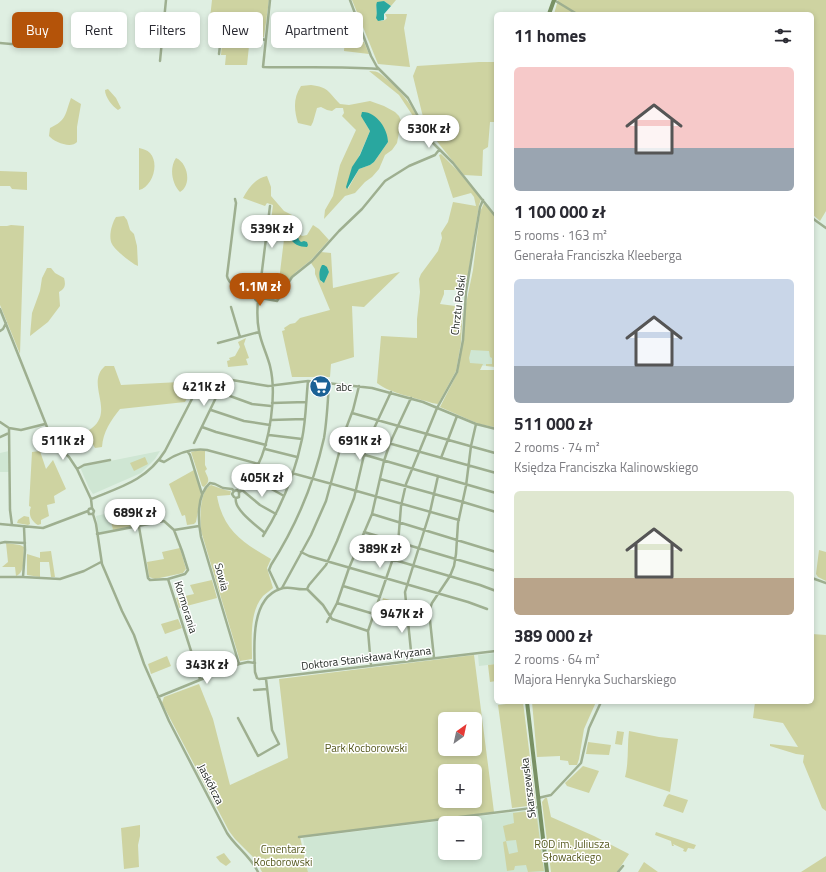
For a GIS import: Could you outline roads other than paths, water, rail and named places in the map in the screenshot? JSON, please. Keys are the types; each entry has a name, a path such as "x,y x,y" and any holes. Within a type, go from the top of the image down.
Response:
{"main road":[{"path":"550,12 554,0"},
{"name":"Skarszewska","path":"527,704 548,872"}],"street":[{"path":"160,61 166,0"},
{"path":"270,0 263,67 378,69"},
{"path":"350,0 371,56 378,69 408,98 432,142 453,163 494,214"},
{"path":"554,0 574,12"},
{"path":"219,54 224,17 265,40"},
{"path":"0,43 12,44"},
{"path":"270,206 257,296 255,299 277,301 292,278 312,261 339,231 362,210 386,181 409,166 435,155 439,150"},
{"path":"235,200 236,203 227,276 228,280 233,285 257,296 259,299 257,315 259,332 270,366 273,386 271,420 265,449 252,478 241,491 240,496 236,498"},
{"name":"Chrztu Polski","path":"368,631 398,542 401,504 405,486 437,408 457,372 463,340 466,292 480,207 483,200"},
{"path":"814,219 826,228"},
{"path":"231,307 240,337"},
{"path":"0,309 45,424 54,442 69,457 77,469 91,499 92,508 94,511 92,514 89,514 88,511"},
{"path":"0,331 6,323"},
{"path":"0,331 9,331"},
{"path":"218,344 259,332"},
{"path":"194,443 225,378"},
{"path":"91,499 138,480 145,474 159,460 198,390 211,380 225,378 273,386 308,380 359,386 391,392 411,398 476,424 494,428"},
{"path":"234,491 233,495 236,498 236,504 247,518 264,534 276,514 284,496 297,457 302,438 308,380"},
{"path":"278,589 269,570 300,511 312,478 325,431 329,382"},
{"path":"282,588 319,518 332,484 345,431 352,413 359,386"},
{"path":"218,392 252,404 272,405 306,402"},
{"path":"307,589 328,562 350,509 370,437 391,392"},
{"path":"327,622 337,603 349,568 372,514 384,461 390,443 411,398"},
{"path":"210,410 244,421 270,425"},
{"path":"352,413 494,453"},
{"path":"441,458 457,416"},
{"path":"271,420 304,419"},
{"path":"0,422 9,428 27,429 45,424"},
{"path":"434,658 429,612 432,603 450,576 455,558 459,520 467,484 471,446 476,424"},
{"path":"202,427 266,445"},
{"path":"9,428 10,510 12,525"},
{"path":"345,431 494,472"},
{"path":"0,437 10,433"},
{"path":"269,435 302,438"},
{"path":"341,448 494,492"},
{"path":"265,449 297,457"},
{"path":"159,460 164,462 188,452 207,450 459,520"},
{"name":"Sowia","path":"188,452 202,495 199,512 199,526 239,664"},
{"path":"77,469 84,465 110,460"},
{"path":"412,661 404,594 430,512 438,476"},
{"path":"252,478 284,496"},
{"path":"380,479 494,511"},
{"path":"202,495 210,483 215,484 234,491 241,491 260,505 276,514"},
{"path":"0,524 44,528 88,511 92,508"},
{"name":"Jaskółcza","path":"92,514 95,519 101,562 134,635 144,664 169,721 231,840 253,863 258,872"},
{"path":"372,514 494,551"},
{"path":"97,534 164,521 174,530 199,526"},
{"path":"23,576 25,543 24,527"},
{"path":"138,527 148,578 150,580 168,579"},
{"name":"Kormorania","path":"174,530 188,570 185,574 168,579 200,679"},
{"path":"364,532 494,570"},
{"path":"0,543 25,543"},
{"path":"357,549 494,590"},
{"path":"301,552 328,562 407,584 487,609"},
{"path":"0,577 23,576 60,579 84,571 101,562"},
{"path":"814,579 826,583"},
{"path":"343,586 380,597"},
{"path":"238,718 258,756 279,744 272,730 267,688 264,679 259,679 256,676 254,663 256,626 260,608 267,596 278,589 307,589 323,604 330,617 336,621 368,631 371,666"},
{"path":"337,603 374,614"},
{"name":"Doktora Stanisława Kryzana","path":"264,679 494,651"},
{"path":"158,697 239,664 248,662 254,663"},
{"path":"254,690 267,688"},
{"path":"538,798 551,795 582,763 589,728 600,704"},
{"path":"299,837 540,807"},
{"path":"618,872 623,866"}],"water":[{"path":"384,1 391,6 384,14 384,20 378,21 376,18 377,2"},
{"path":"362,112 372,114 380,122 386,132 388,142 374,162 359,169 347,189 346,187 352,167 360,155 370,131 361,116"},
{"path":"293,234 298,237 301,242 307,242 307,247 299,246 294,243 290,237"},
{"path":"322,265 327,267 329,272 324,283 320,280 319,274"}],"place":[{"name":"abc","path":"321,387"}],"park label":[{"name":"Park Kocborowski","path":"366,748"},
{"name":"ROD im. Juliusza Słowackiego","path":"572,850"},
{"name":"Cmentarz Kocborowski","path":"283,855"}]}
